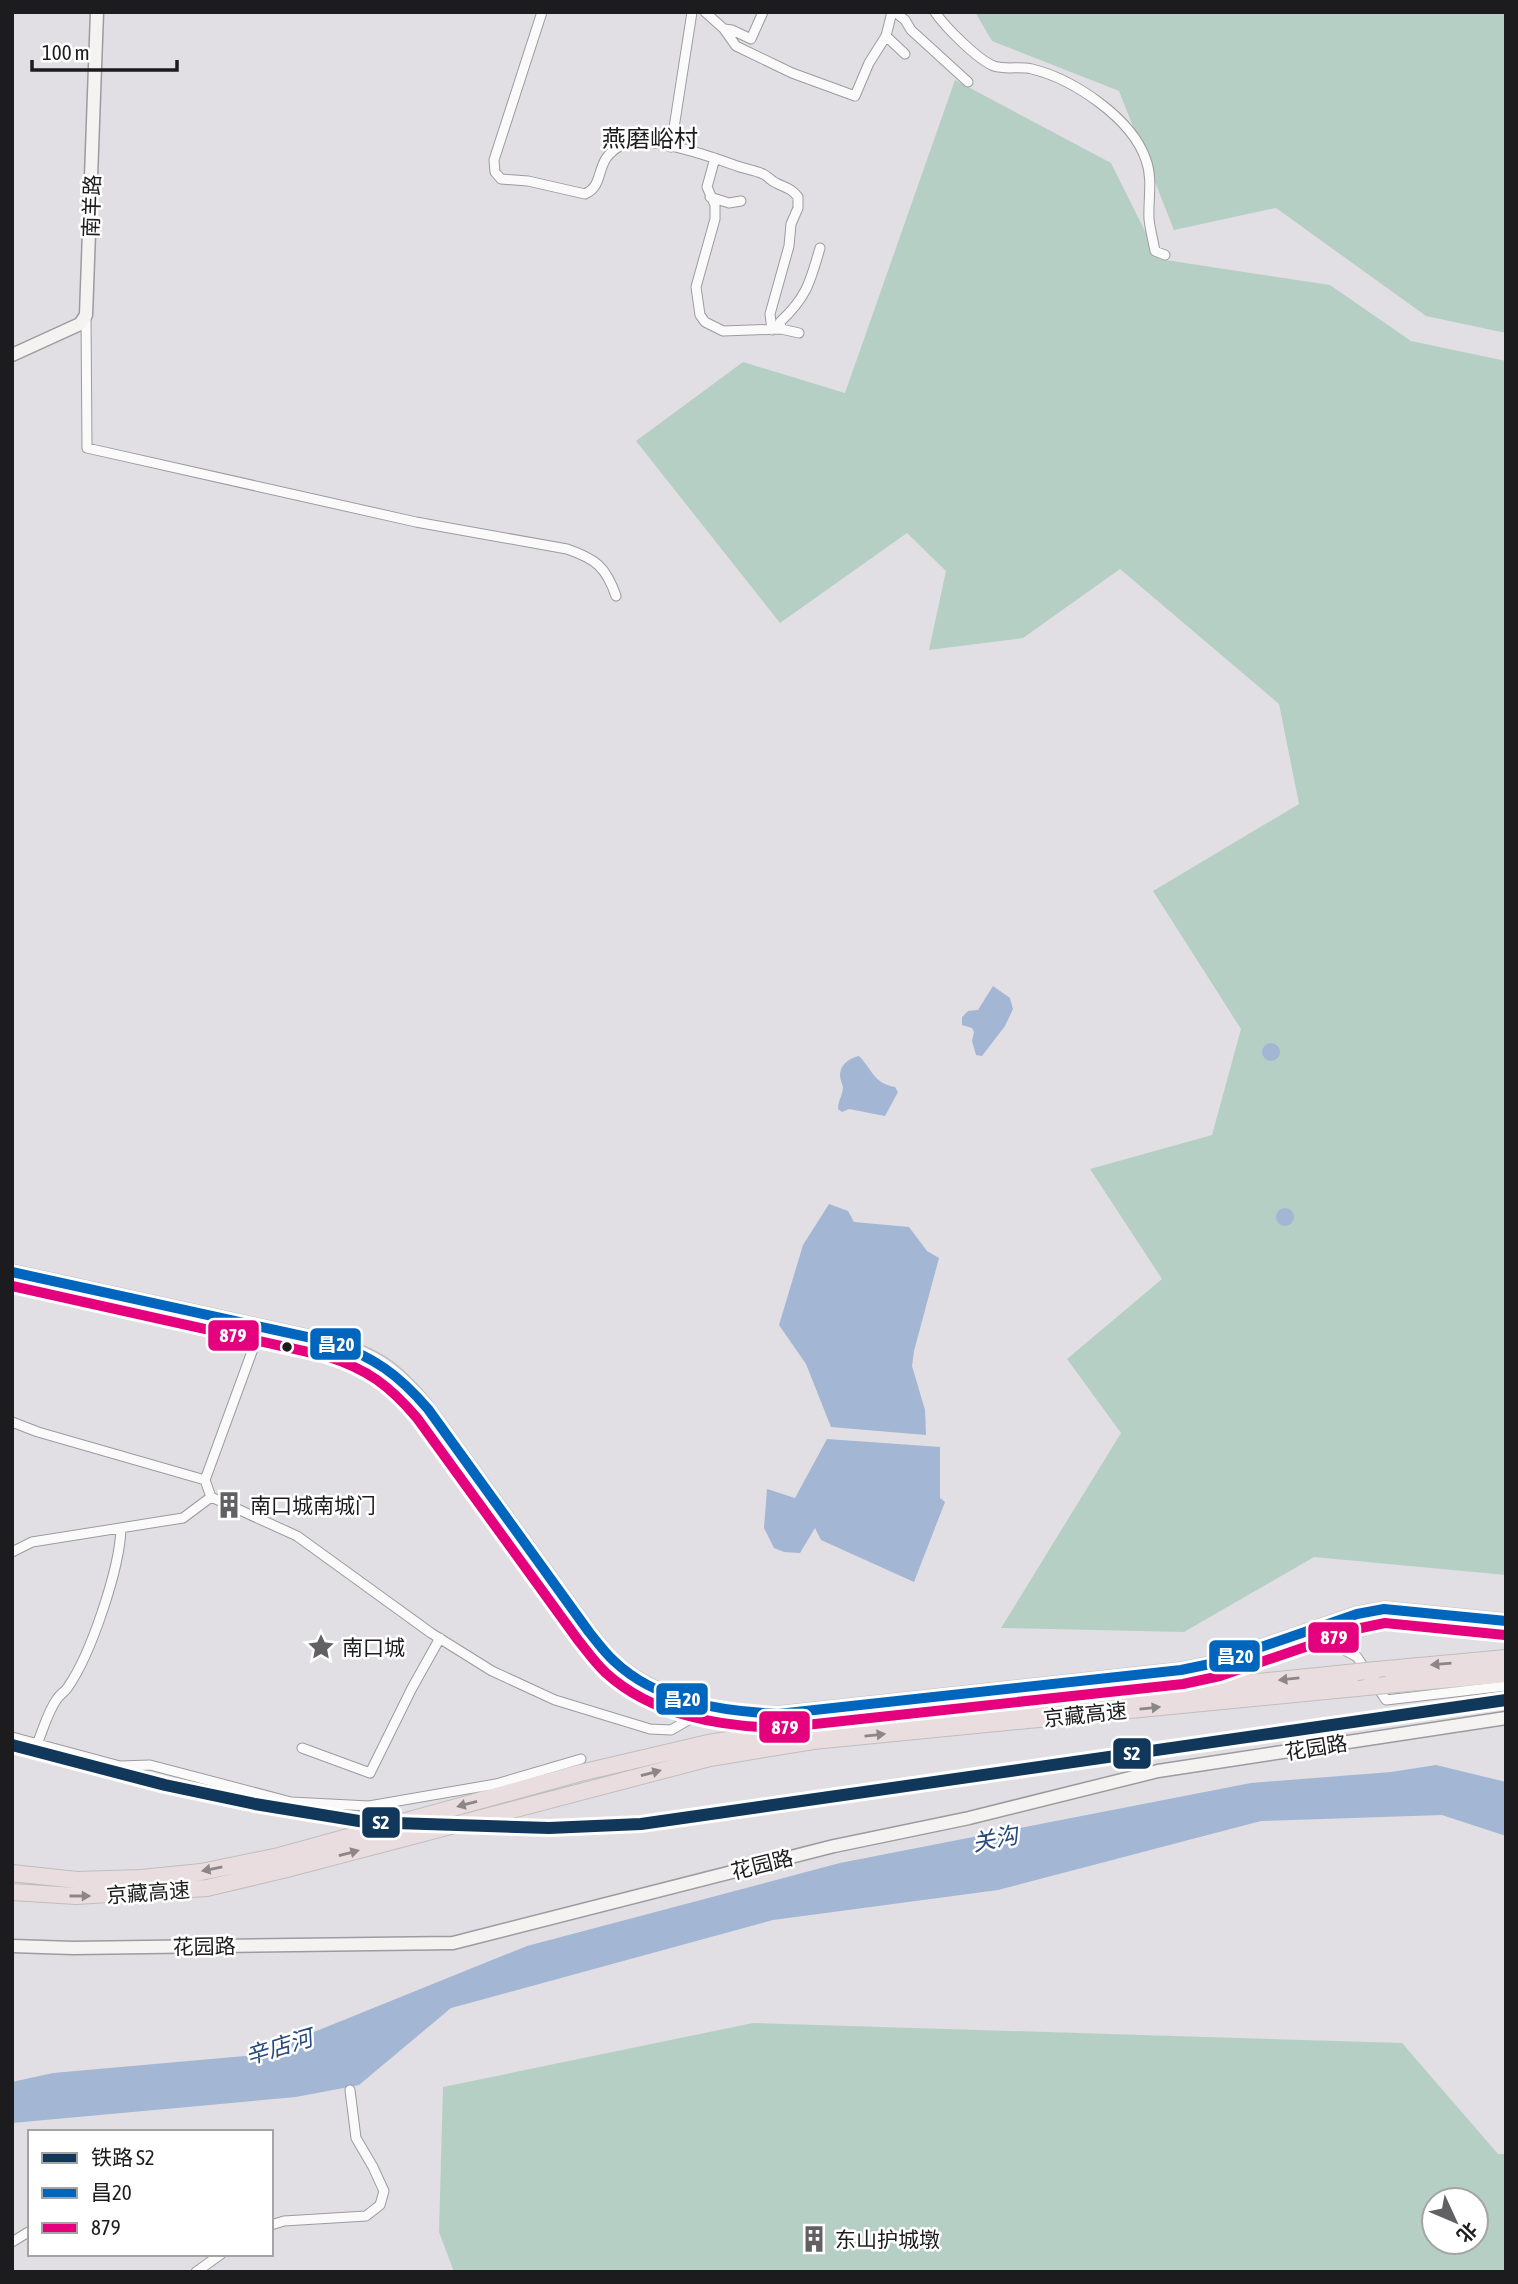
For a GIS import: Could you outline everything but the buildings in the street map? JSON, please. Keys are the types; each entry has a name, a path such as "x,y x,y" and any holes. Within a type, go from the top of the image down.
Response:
{"highway":[{"path":"281,1863 581,1766 708,1743 812,1727 1506,1658"},
{"name":"京藏高速","path":"12,1892 76,1896 144,1894 207,1888 281,1863 710,1758 813,1741 1506,1674"},
{"name":"京藏高速","path":"12,1873 77,1880 141,1878 281,1863"}],"main road":[{"path":"12,1272 261,1326 356,1350 376,1359 392,1370 428,1409 589,1632 616,1664 652,1686 706,1705 749,1714 778,1714 1149,1675 1215,1663 1357,1614 1384,1609 1506,1621"}],"street":[{"name":"南羊路","path":"86,315 97,12"},
{"path":"542,12 494,160 495,172 501,178 528,181 585,194 593,190 598,183 602,162 622,145 643,141 715,158 766,174 775,183 785,185 798,197 798,208 791,224 789,247 770,314 776,329"},
{"path":"671,147 692,12"},
{"path":"705,12 724,29 736,46 759,58 855,96 869,63 886,36 894,12 968,82"},
{"path":"724,29 751,39 763,12"},
{"path":"935,12 965,45 985,61 996,67 1021,66 1059,77 1113,112 1146,159 1150,179 1149,221 1155,251 1165,255"},
{"path":"886,36 905,54"},
{"path":"715,158 707,187 715,205 715,219 696,287 700,316 705,322 723,331 776,329 799,333"},
{"path":"710,197 729,203 741,201"},
{"path":"776,329 807,290 820,248"},
{"path":"12,355 80,324 86,315"},
{"path":"86,315 87,448 416,522 567,549 590,557 609,575 616,596"},
{"path":"261,1326 205,1480 211,1497 297,1536 369,1590 440,1638 492,1671 555,1700 650,1729 671,1730 690,1720 706,1705"},
{"path":"12,1422 205,1480"},
{"path":"12,1552 32,1542 183,1518 211,1497"},
{"path":"37,1744 57,1699 68,1688 92,1639 111,1581 121,1540 121,1528"},
{"path":"1307,1630 1357,1657 1386,1700 1506,1686"},
{"path":"302,1748 370,1773 440,1638"},
{"name":"花园路","path":"12,1946 73,1948 453,1942 834,1846 970,1818 1158,1771 1506,1718"},
{"path":"12,1737 120,1766 150,1765 291,1802 369,1806 581,1766"},
{"path":"273,2224 303,2219 366,2216 380,2205 384,2191 356,2138 351,2090"},
{"path":"12,2242 28,2232"},
{"path":"196,2272 218,2256"}],"green space":[{"path":"975,12 1506,12 1506,333 1426,316 1276,208 1174,230 1119,91 992,41"},
{"path":"955,80 1111,163 1159,259 1330,285 1411,341 1506,361 1506,1575 1314,1557 1184,1632 1001,1628 1121,1433 1067,1359 1162,1279 1090,1169 1212,1135 1241,1029 1153,891 1299,804 1279,704 1120,569 1023,638 929,650 946,571 907,533 780,623 636,441 743,362 845,393"},
{"path":"753,2023 1402,2043 1498,2154 1506,2154 1506,2272 454,2272 439,2232 443,2087"}],"water":[{"path":"993,986 1010,998 1013,1009 1005,1026 982,1056 976,1055 972,1041 974,1032 972,1028 962,1025 962,1017 968,1011 978,1010"},
{"path":"1271,1043 1277,1046 1280,1052 1277,1058 1271,1061 1265,1058 1262,1052 1265,1046"},
{"path":"859,1056 878,1079 895,1087 898,1092 885,1116 849,1109 842,1112 838,1109 843,1090 840,1075 843,1065"},
{"path":"829,1204 848,1211 854,1222 909,1227 927,1251 939,1258 912,1366 925,1410 926,1435 831,1427 806,1364 779,1325 803,1245"},
{"path":"1285,1208 1291,1211 1294,1217 1291,1223 1285,1226 1279,1223 1276,1217 1279,1211"},
{"path":"827,1439 940,1447 940,1498 945,1502 914,1582 821,1540 815,1528 800,1553 774,1548 764,1528 767,1489 795,1498"},
{"path":"1436,1765 1506,1782 1506,1836 1442,1815 1261,1821 998,1890 773,1920 451,2008 359,2085 296,2097 12,2123 12,2082 53,2073 257,2055 527,1946 840,1863 1251,1783 1391,1772"}],"rail line":[{"name":"S2","path":"12,1745 165,1785 255,1804 365,1822 549,1828 641,1824 1506,1700"}],"transit line":[{"name":"昌20","path":"12,1272 330,1342 360,1354 384,1368 428,1409 607,1655 631,1675 650,1686 670,1695 712,1707 778,1714 1181,1670 1215,1663 1357,1614 1384,1609 1506,1621"},
{"name":"879","path":"12,1286 326,1356 354,1367 387,1387 417,1418 578,1640 602,1669 644,1699 687,1716 778,1728 1183,1684 1220,1676 1361,1628 1385,1623 1505,1635"}],"place":[{"name":"南口城南城门","path":"229,1505"},
{"name":"南口城","path":"321,1647"},
{"name":"东山护城墩","path":"814,2239"}],"district":[{"name":"燕磨峪村","path":"650,138"}],"water label":[{"name":"关沟","path":"995,1839"},
{"name":"辛店河","path":"279,2047"}]}
